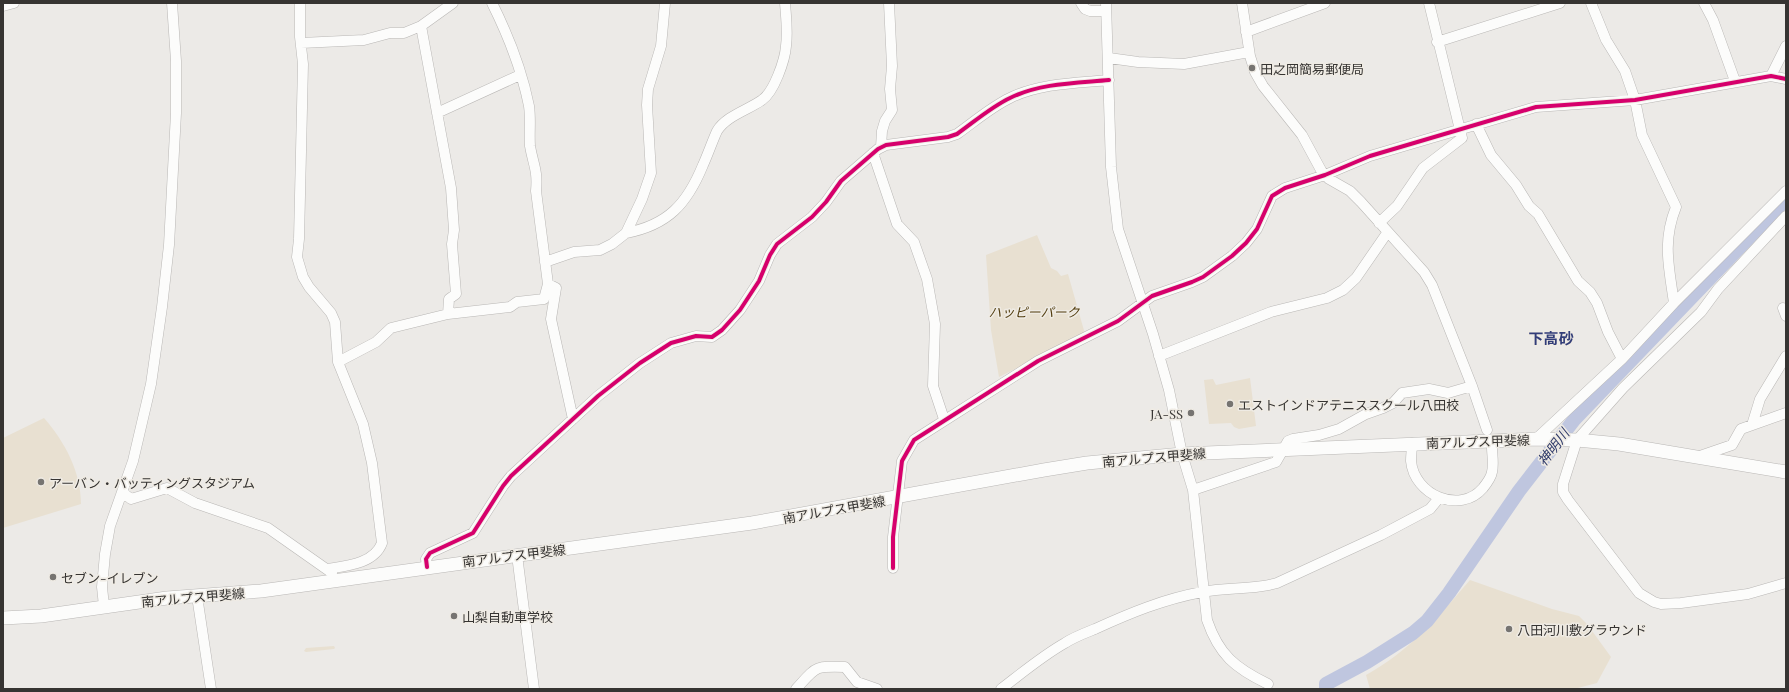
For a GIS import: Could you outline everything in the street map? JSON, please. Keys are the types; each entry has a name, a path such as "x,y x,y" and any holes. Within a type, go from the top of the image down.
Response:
{"main road":[{"name":"南アルプス甲斐線","path":"3,618 41,616 104,606 261,590 341,580 752,523 1051,469 1182,454 1412,443 1541,439 1575,440 1619,444 1786,472"}],"street":[{"path":"3,6 14,3"},
{"path":"104,606 102,587 105,554 110,526 133,461 151,384 168,253 176,113 176,61 172,3"},
{"path":"300,3 303,64 299,239 296,257 306,282 331,313 335,322 338,362 363,424 372,463 382,543 380,549 362,563 327,569"},
{"path":"301,43 364,40 390,33 404,32 421,26 453,3"},
{"path":"338,362 376,342 390,328 448,314 510,307 517,302 544,299 548,284 536,191 538,176 530,145 531,128 528,106 520,75 502,24 492,3"},
{"path":"626,233 642,200 651,173 647,105 648,89 661,46 665,3"},
{"path":"545,262 574,252 600,250 612,244 626,233 660,223 675,211 690,194 718,130 731,118 764,100 772,89 786,47 785,3"},
{"path":"890,3 892,66 890,89 892,110 885,121 877,150 897,224 914,242 927,279 935,324 934,386 944,419"},
{"path":"1081,3 1085,9 1090,11 1106,7 1109,58 1111,167 1118,229 1159,356 1170,397 1182,454 1193,490 1207,620 1220,650 1247,674 1268,684"},
{"path":"1242,3 1249,52 1255,72 1263,86 1302,135 1325,175 1350,191 1424,272 1432,285 1472,386 1487,430"},
{"path":"1246,32 1325,3"},
{"path":"1379,223 1397,206 1423,168 1462,138 1437,42 1429,3"},
{"path":"1437,42 1560,3"},
{"path":"1591,3 1606,40 1625,71 1635,100 1642,135 1676,207 1667,236 1667,252 1674,303"},
{"path":"1704,3 1713,20 1735,81"},
{"path":"421,26 452,194 454,230 452,244 456,294 449,299 448,314"},
{"path":"1771,76 1786,46"},
{"path":"1109,58 1138,62 1184,64 1249,52"},
{"path":"437,113 520,75"},
{"path":"892,568 893,537 902,461 908,448 914,440 944,419 1038,361 1118,321 1152,296 1203,277 1232,256 1257,229 1272,196 1285,188 1325,175 1370,156 1536,107 1635,100 1735,81 1771,76 1786,79"},
{"path":"427,567 426,559 430,553 473,533 503,486 512,476 573,419 623,376 671,343 696,336 712,337 722,330 740,310 759,281 770,255 777,244 812,217 826,202 841,181 877,150 886,145 948,137 957,134 1011,98 1037,89 1054,85 1109,80"},
{"path":"1476,124 1491,156 1516,185 1529,206 1538,214 1578,281 1590,292 1597,303 1608,332 1622,359"},
{"path":"1541,439 1622,359 1674,303 1786,191"},
{"path":"1786,216 1718,288 1701,312 1623,388 1575,440 1563,484 1563,492 1638,593 1647,599 1661,604 1681,603 1748,594 1786,583"},
{"path":"1159,356 1271,312 1311,303 1343,290 1356,278 1387,233"},
{"path":"548,284 556,288 551,319 573,419"},
{"path":"1752,425 1760,399 1786,356"},
{"path":"1193,490 1276,462 1288,442 1293,438 1319,435 1339,429 1360,416 1393,403 1402,393 1429,389 1448,393 1472,386"},
{"path":"1695,457 1732,445 1741,429 1786,413"},
{"path":"1412,443 1411,462 1417,477 1426,489 1439,498 1447,501 1462,500 1479,493 1487,483 1492,472 1492,447"},
{"path":"122,492 131,498 167,488 195,503 263,525 341,580"},
{"path":"1000,689 1041,658 1066,642 1148,606 1204,592 1266,586 1277,583 1381,535 1430,509 1439,498"},
{"path":"517,555 534,689"},
{"path":"362,563 367,576"},
{"path":"197,596 211,689"},
{"path":"796,689 814,670 822,666 845,667 857,682 878,689"}],"green space":[{"name":"ハッピーパーク","path":"1037,235 1051,268 1057,271 1061,276 1068,274 1085,334 999,377 991,330 986,255"},
{"name":"エストインドアテニススクール八田校","path":"1250,378 1256,426 1239,429 1234,427 1231,423 1209,424 1204,380 1213,379 1216,385"},
{"name":"アーバン・バッティングスタジアム","path":"44,418 59,437 75,469 81,504 3,528 3,438"},
{"name":"八田河川敷グラウンド","path":"1470,580 1552,609 1579,616 1587,624 1611,657 1597,683 1574,689 1370,689 1366,675 1397,655 1410,644"},
{"path":"334,646 334,649 304,651 306,648"}],"waterway":[{"name":"神明川","path":"1326,689 1326,684 1367,662 1413,633 1427,621 1449,593 1519,491 1574,420 1786,199"}],"cycle path":[{"path":"893,568 893,537 902,461 914,440 1038,361 1118,321 1152,296 1203,277 1232,256 1246,243 1257,229 1272,196 1285,188 1325,175 1370,156 1536,107 1635,100 1771,76 1786,79"},
{"path":"427,567 426,559 430,553 473,533 511,476 598,396 640,363 671,343 696,336 712,337 722,330 740,310 759,281 770,255 777,244 812,217 826,202 841,181 878,149 886,145 948,137 957,134 989,110 1010,98 1034,89 1059,84 1109,80"}],"place":[{"name":"田之岡簡易郵便局","path":"1252,68"},
{"name":"エストインドアテニススクール八田校","path":"1230,404"},
{"name":"JA-SS","path":"1191,413"},
{"name":"アーバン・バッティングスタジアム","path":"41,482"},
{"name":"セブン-イレブン","path":"53,577"},
{"name":"山梨自動車学校","path":"454,616"},
{"name":"八田河川敷グラウンド","path":"1509,629"}],"district":[{"name":"下高砂","path":"1551,338"}]}
